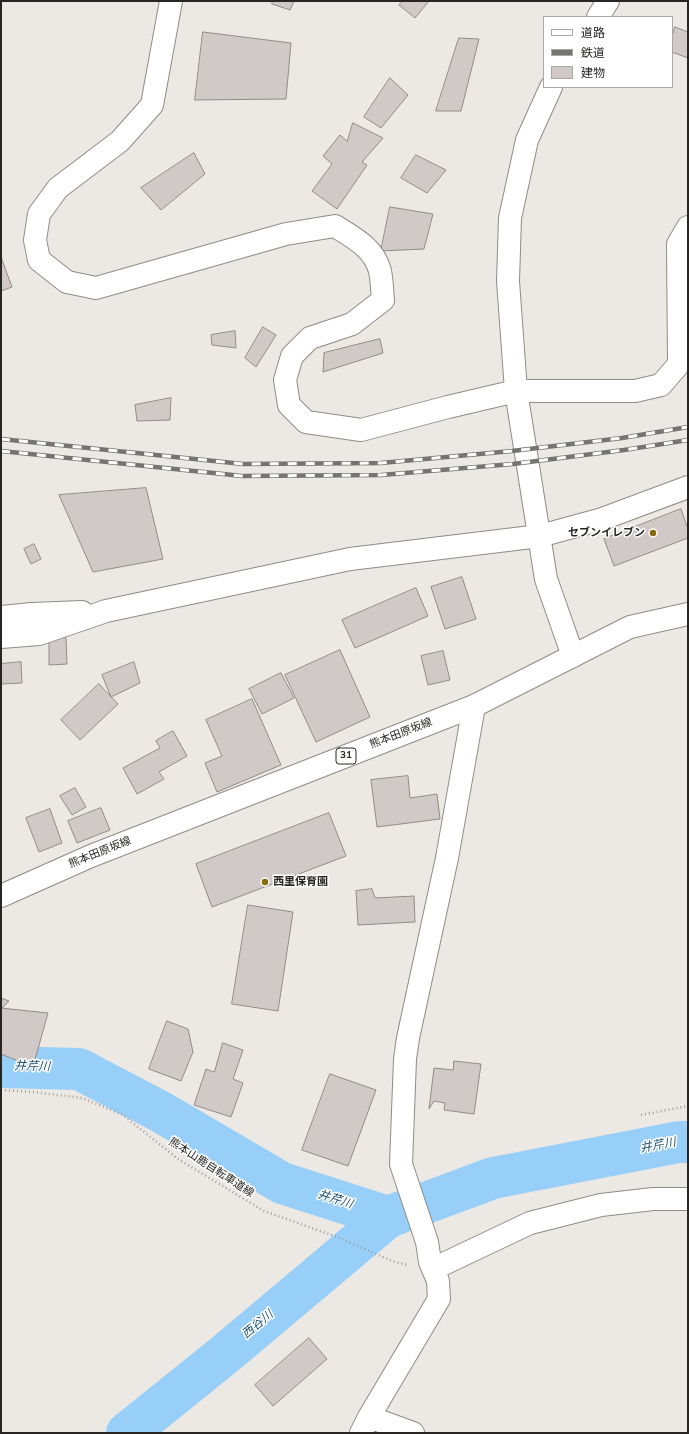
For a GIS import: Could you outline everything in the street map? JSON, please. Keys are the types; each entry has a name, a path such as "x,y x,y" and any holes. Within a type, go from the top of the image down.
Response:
{"street":[{"path":"171,1 152,105 120,141 58,188 39,214 35,240 39,260 67,282 96,288 286,234 335,226 361,242 372,254 380,271 383,300 352,324 310,338 292,356 286,380 289,405 306,422 361,430 448,406 516,391 635,391 661,386 679,364 678,244 688,227"},
{"path":"599,16 608,1"},
{"path":"551,88 526,140 510,218 508,281 516,391 546,579 573,656"},
{"path":"1,637 39,634 106,611 350,559 540,536 602,519 688,487"},
{"path":"1,617 32,614 106,611"},
{"name":"熊本田原坂線","path":"1,896 91,856 474,706 630,627 688,614"},
{"path":"413,1433 365,1425 439,1299 438,1281 430,1262 426,1242 401,1164 405,1059 408,1038 447,858 474,706"},
{"path":"433,1268 530,1223 601,1205 653,1198 688,1199"}],"path":[{"name":"熊本山鹿自転車道線","path":"1,1090 82,1098 123,1115 178,1159 264,1211 336,1237 392,1260"},
{"path":"640,1115 688,1106"}],"building":[{"path":"273,1 294,1 290,10 272,4"},
{"path":"403,1 429,1 415,18 399,5"},
{"path":"675,27 688,32 688,58 673,52 673,34"},
{"path":"203,32 291,43 286,99 195,100"},
{"path":"459,38 479,39 461,111 436,111"},
{"path":"390,78 408,95 381,128 364,117"},
{"path":"353,123 383,138 362,162 367,165 337,209 312,191 332,164 323,156 340,135 347,141"},
{"path":"194,153 205,174 161,210 141,188"},
{"path":"416,155 446,170 427,193 401,178"},
{"path":"390,207 433,214 424,249 381,251"},
{"path":"1,257 12,287 1,291"},
{"path":"263,327 276,335 256,367 245,358"},
{"path":"235,331 236,348 212,345 211,335"},
{"path":"380,339 383,353 323,372 324,353"},
{"path":"171,398 170,420 137,421 135,405"},
{"path":"146,488 163,559 93,572 59,495"},
{"name":"セブンイレブン","path":"681,509 688,529 688,538 614,566 604,539"},
{"path":"34,544 41,559 31,564 24,549"},
{"path":"462,577 476,619 445,629 431,587"},
{"path":"416,588 428,616 355,648 342,620"},
{"path":"66,638 67,664 49,665 49,639"},
{"path":"340,650 370,717 316,742 285,675"},
{"path":"443,651 450,680 428,685 421,656"},
{"path":"21,662 22,683 1,684 1,664"},
{"path":"134,662 140,683 111,697 102,675"},
{"path":"281,673 294,698 262,714 249,689"},
{"path":"99,684 118,704 80,740 61,720"},
{"path":"252,699 281,765 217,792 205,763 222,756 206,720"},
{"path":"173,731 187,756 159,772 164,779 137,794 123,768 160,748 156,741"},
{"path":"408,776 410,798 437,794 440,819 377,827 371,780"},
{"path":"75,788 86,807 72,815 60,796"},
{"path":"101,808 110,830 77,843 68,821"},
{"path":"50,809 62,843 39,852 26,818"},
{"path":"329,813 346,856 212,907 196,864"},
{"path":"372,889 375,898 414,896 415,922 358,925 356,891"},
{"path":"248,905 293,912 278,1011 232,1004"},
{"path":"1,998 9,1001 1,1009"},
{"path":"1,1008 48,1013 33,1067 1,1054"},
{"path":"167,1021 188,1029 193,1052 181,1081 149,1069"},
{"path":"223,1043 243,1050 233,1079 243,1083 231,1117 194,1105 206,1069 214,1072"},
{"path":"454,1061 481,1064 474,1114 444,1110 445,1103 434,1101 429,1109 434,1068 453,1070"},
{"path":"330,1074 376,1090 348,1166 302,1150"},
{"path":"309,1338 327,1359 273,1406 255,1385"}],"waterway":[{"name":"井芹川","path":"1,1067 79,1069 161,1112 282,1183 388,1217 493,1178 679,1142 688,1142"},
{"name":"西谷川","path":"127,1433 224,1355 388,1217"}],"railway":[{"path":"1,439 243,464 381,463 512,451 622,438 688,427"},
{"path":"1,451 242,476 381,475 513,464 624,450 688,440"}],"place":[{"name":"セブンイレブン","path":"653,533"},
{"name":"西里保育園","path":"265,882"}]}
